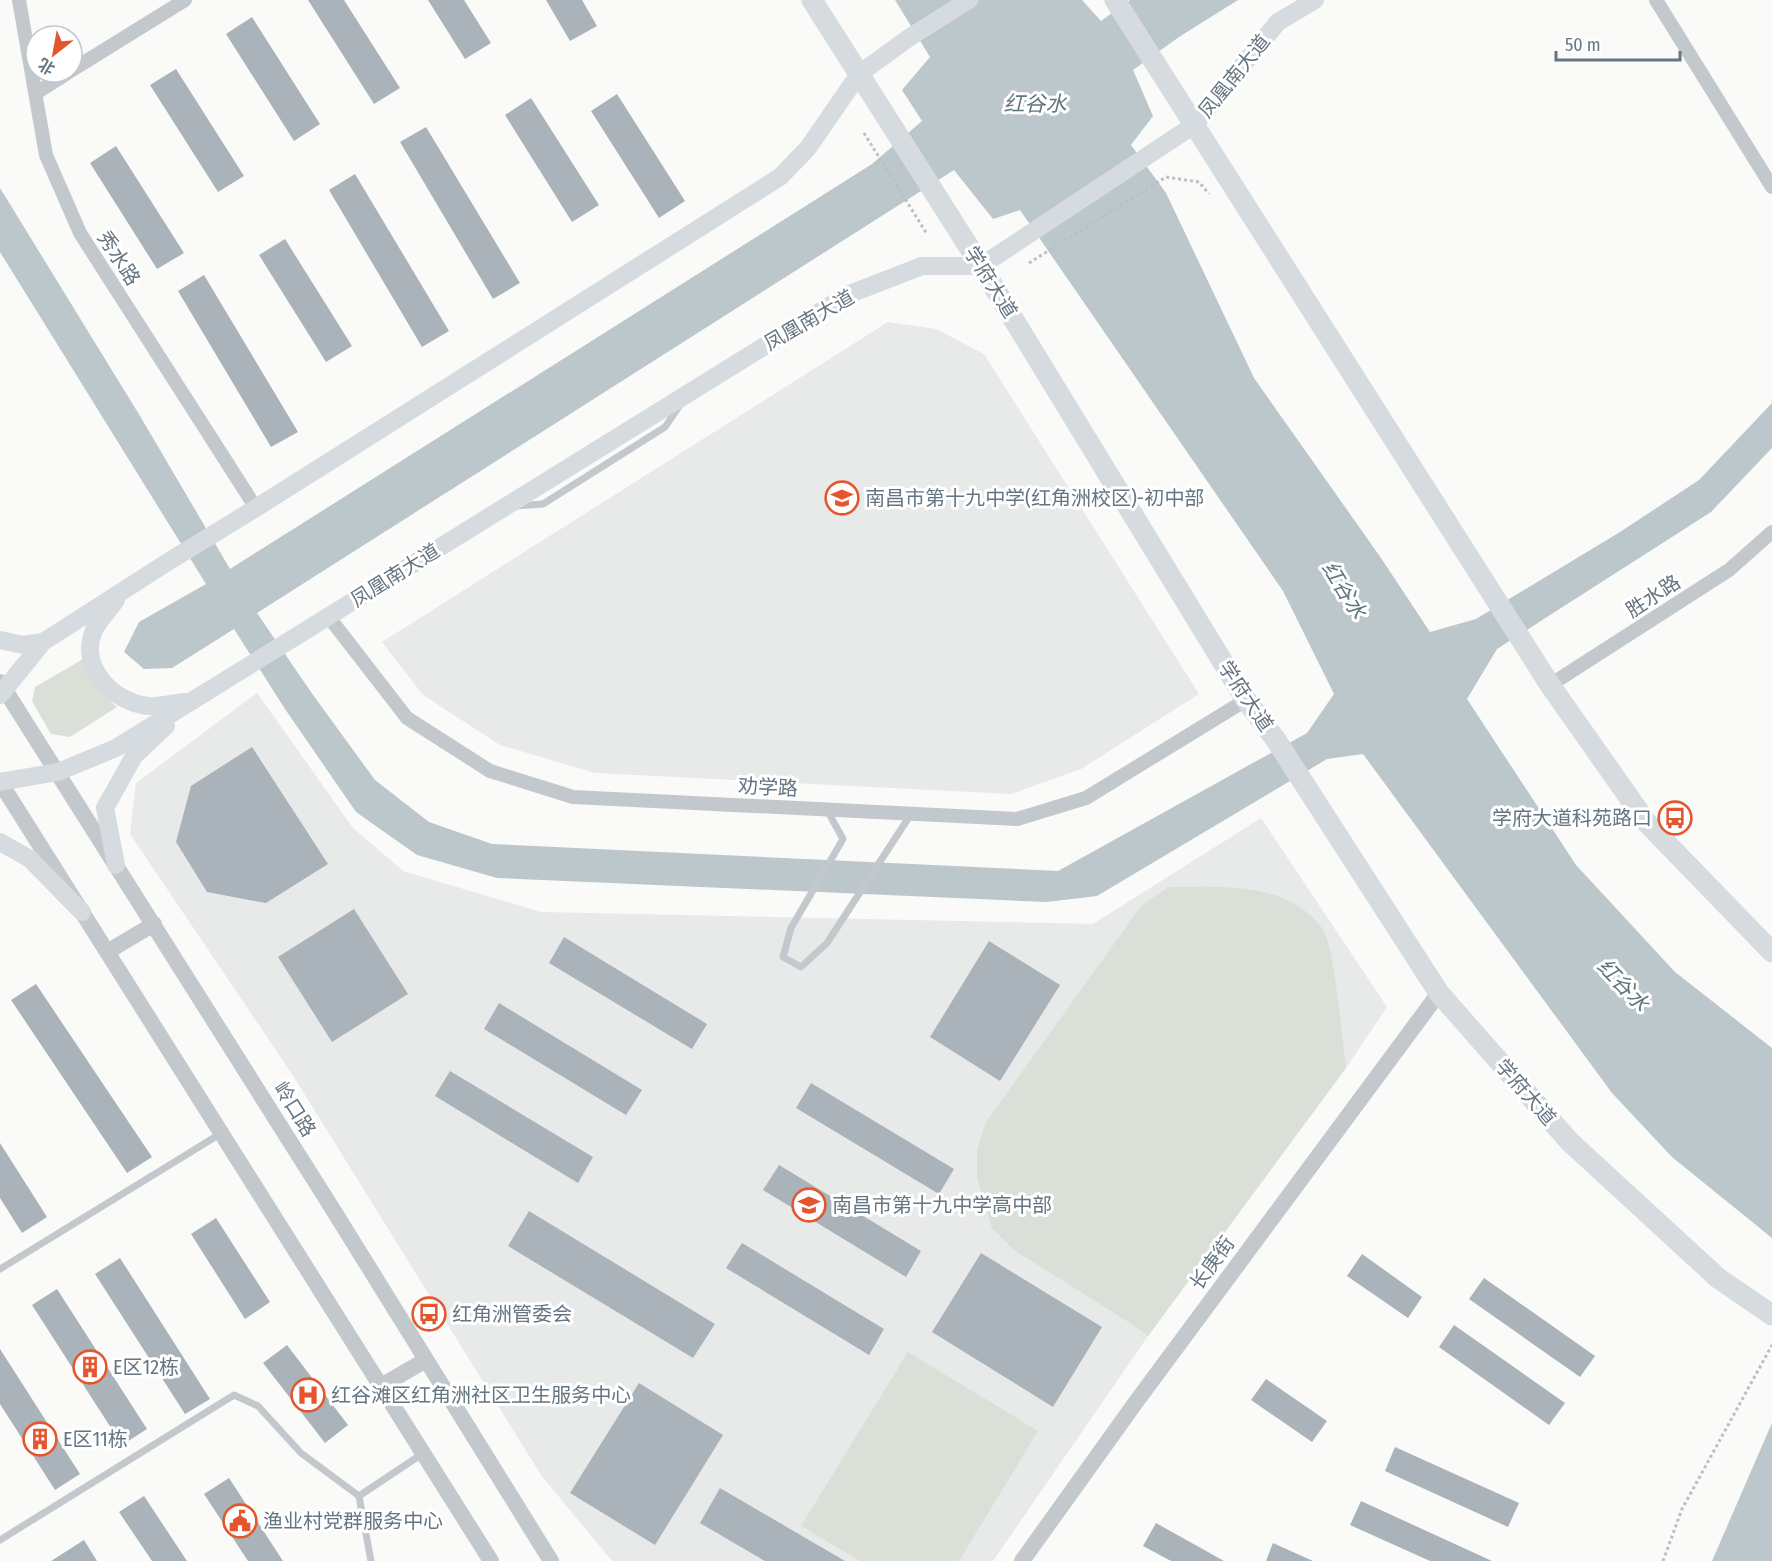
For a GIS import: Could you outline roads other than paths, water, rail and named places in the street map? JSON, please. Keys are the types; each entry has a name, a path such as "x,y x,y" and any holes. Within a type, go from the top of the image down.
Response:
{"main road":[{"name":"学府大道","path":"812,0 981,266 1246,700 1276,740 1439,993 1570,1142 1718,1278 1772,1316"},
{"path":"2,689 43,642 780,177 808,148 859,74 910,37 969,0"},
{"path":"1115,0 1550,685 1647,823 1772,952"},
{"name":"凤凰南大道","path":"191,701 847,295 922,266 981,266 1194,125 1278,22 1315,0"},
{"path":"120,594 94,631 90,654 97,675 112,691 128,701 149,706 191,701"},
{"path":"0,640 23,645 43,642"},
{"path":"0,782 58,772 116,748 191,701"},
{"path":"116,865 105,808 134,756 191,701"},
{"path":"0,842 30,859 82,912"}],"street":[{"name":"秀水路","path":"19,0 46,154 80,233 256,508"},
{"path":"84,63 185,0"},
{"path":"1656,0 1772,187"},
{"path":"36,93 50,84"},
{"name":"胜水路","path":"1550,685 1729,570 1772,532"},
{"name":"劝学路","path":"328,616 407,718 490,771 573,797 827,810 907,819 1017,819 1086,798 1246,700"},
{"name":"岭口路","path":"2,689 58,772 154,924 551,1561"},
{"path":"0,782 491,1561"},
{"path":"107,952 154,924"},
{"name":"长庚街","path":"1022,1561 1136,1402 1439,993"},
{"path":"381,1386 426,1360"}],"lane":[{"path":"827,810 843,839 791,928 783,957 801,967 827,943 907,819"},
{"path":"0,1269 221,1133"},
{"path":"0,1540 234,1395 258,1406 301,1453 359,1496 371,1561"},
{"path":"359,1496 423,1454"}],"water":[{"name":"红谷水","path":"895,0 1082,0 1101,21 1130,0 1238,0 1179,37 1133,70 1153,116 1131,145 1166,193 1254,378 1381,558 1430,632 1476,619 1620,532 1699,480 1772,403 1772,448 1711,512 1497,649 1467,699 1576,865 1675,972 1772,1048 1772,1238 1672,1157 1612,1093 1363,754 1327,759 1097,896 1047,902 497,878 417,855 356,812 285,709 234,629 172,668 144,669 124,652 139,622 206,584 0,252 0,188 140,416 230,569 872,164 922,121 902,90 930,57","holes":["954,170 993,219 1020,210 1283,591 1334,694 1307,733 1058,871 492,844 429,822 375,780 257,613"]},
{"path":"1772,1423 1772,1561 1712,1561"}],"place":[{"name":"南昌市第十九中学(红角洲校区)-初中部","path":"842,498"},
{"name":"学府大道科苑路口","path":"1675,818"},
{"name":"南昌市第十九中学高中部","path":"809,1205"},
{"name":"红角洲管委会","path":"429,1314"},
{"name":"E区12栋","path":"90,1367"},
{"name":"红谷滩区红角洲社区卫生服务中心","path":"308,1395"},
{"name":"E区11栋","path":"40,1439"},
{"name":"渔业村党群服务中心","path":"240,1521"}]}
